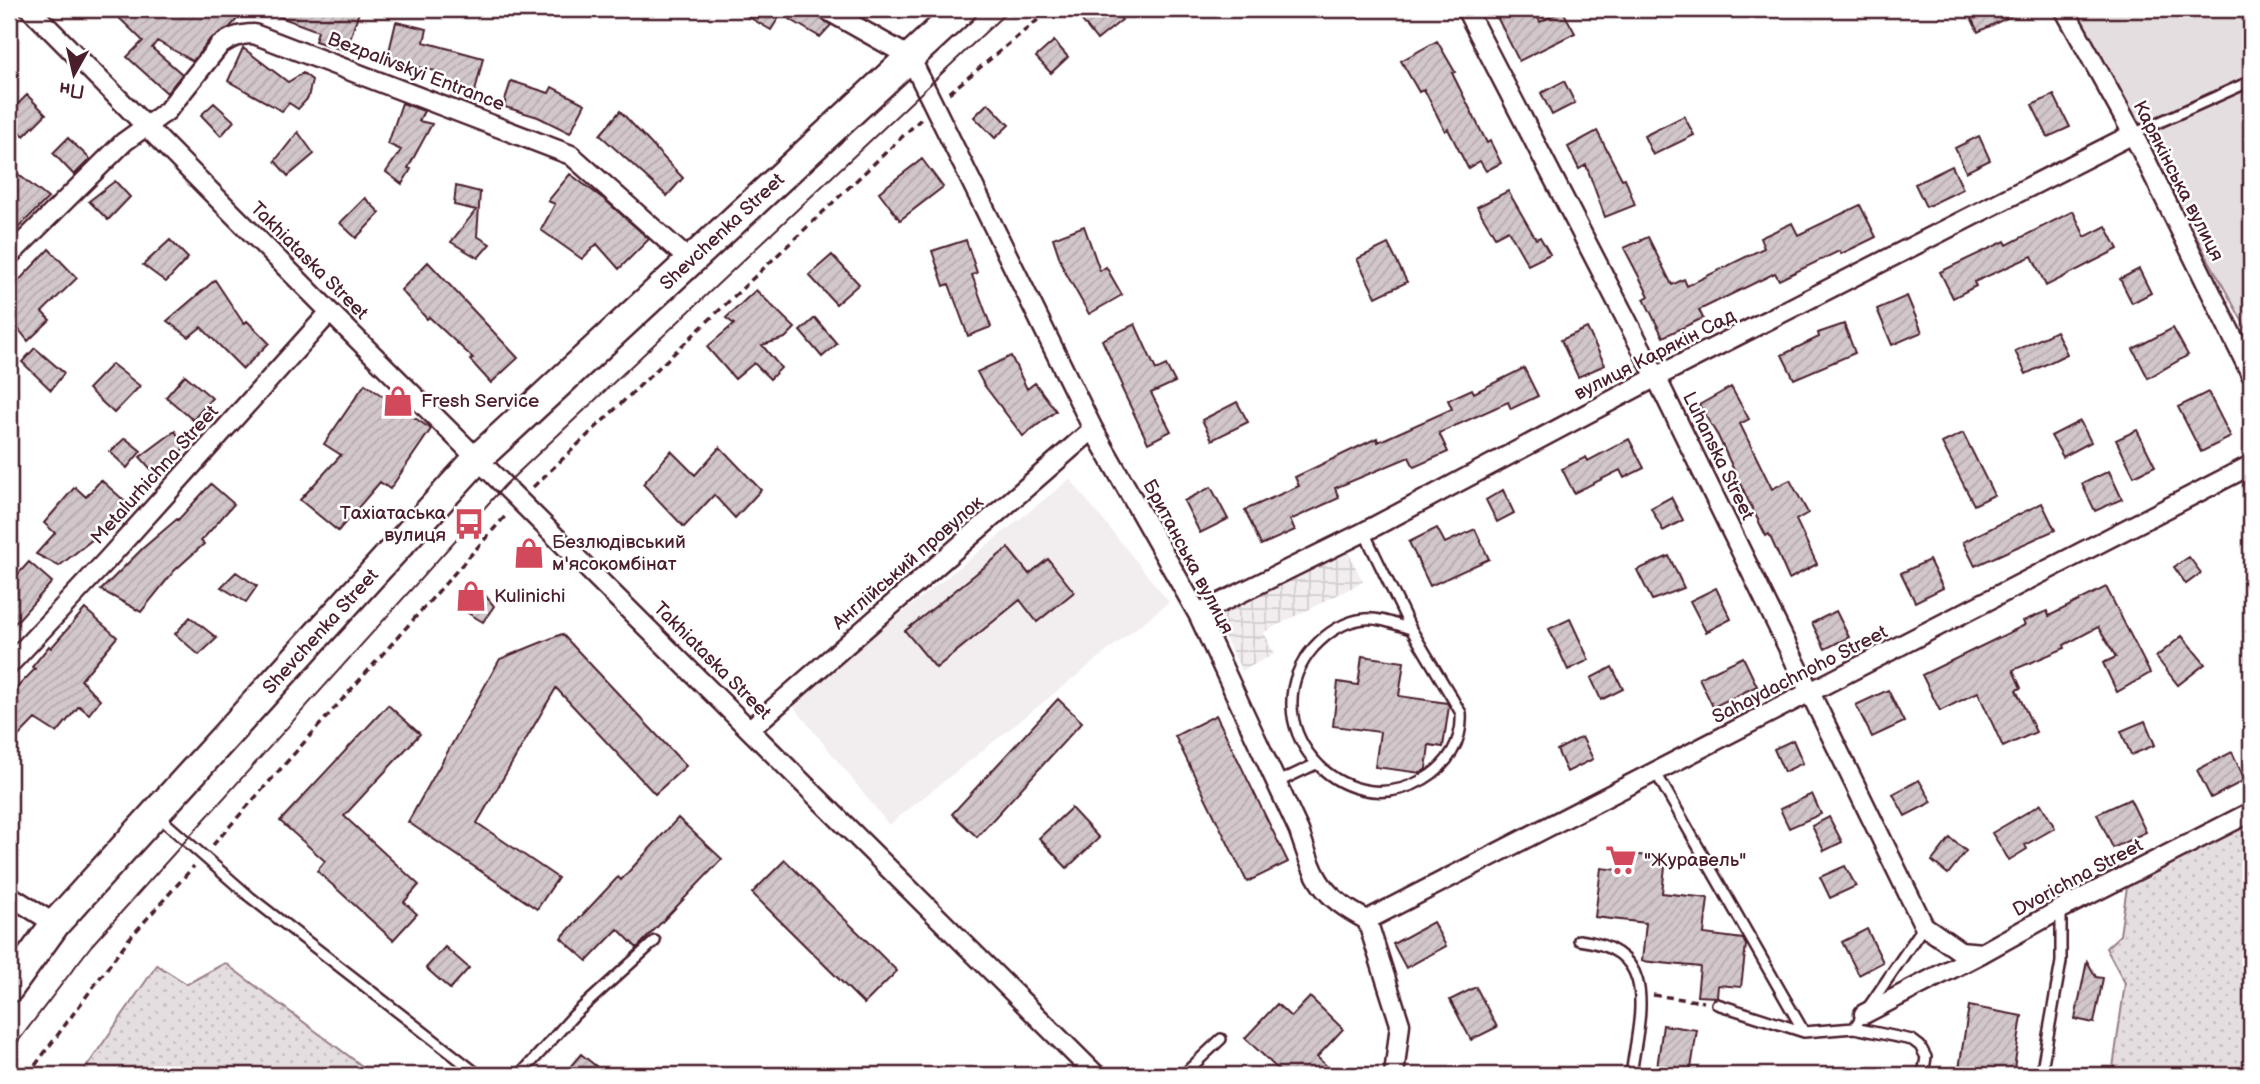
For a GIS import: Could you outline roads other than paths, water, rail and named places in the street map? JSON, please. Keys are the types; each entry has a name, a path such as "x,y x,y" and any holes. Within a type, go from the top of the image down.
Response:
{"main road":[{"name":"Shevchenka Street","path":"9,988 55,924 478,459 962,9"}],"street":[{"name":"Takhiataska Street","path":"30,9 330,312 1096,1075"},
{"path":"825,9 910,57"},
{"name":"Luhanska Street","path":"1466,9 1656,377 1924,926"},
{"name":"Карякінська вулиця","path":"2064,9 2133,134 2251,374"},
{"name":"Bezpalivskyi Entrance","path":"9,256 124,142 167,111 219,46 229,38 254,34 571,155 689,260"},
{"name":"Британська вулиця","path":"910,57 1093,429 1198,614 1298,831 1311,866 1324,890 1343,908 1367,920"},
{"name":"вулиця Карякін Сад","path":"1198,614 1364,532 1656,377 2133,134"},
{"name":"Metalurhichna Street","path":"9,664 107,560 330,312"},
{"name":"Англійський провулок","path":"750,729 1093,429"},
{"name":"Sahaydachnoho Street","path":"1367,920 2251,465"},
{"name":"Dvorichna Street","path":"1859,1021 2061,909 2251,812"},
{"path":"9,895 55,924"},
{"path":"1367,920 1400,1024 1394,1075"},
{"path":"1924,926 1960,951 1982,953"}],"lane":[{"path":"2133,134 2251,81"},
{"path":"1364,532 1411,629 1461,713 1459,740 1451,755 1426,778 1394,791 1377,792 1352,787 1329,775 1316,764 1297,735 1292,702 1300,669 1308,654 1320,641 1349,623 1376,619 1411,629"},
{"path":"1276,783 1316,764"},
{"path":"1656,772 1804,1032"},
{"path":"155,814 250,897 479,1075"},
{"path":"2041,1075 2060,962 2061,909"},
{"path":"1859,1021 1924,926"},
{"path":"1579,940 1598,942 1615,950 1629,964 1638,981 1642,1000 1631,1075"},
{"path":"520,1075 574,1015 655,941"},
{"path":"1717,1004 1804,1032 1859,1021 1912,1040 1920,1046 1926,1057 1923,1075"},
{"path":"1183,1075 1221,1039"}],"tram line":[{"path":"9,1053 91,946 505,485 1010,9"}],"place":[{"name":"Fresh Service","path":"398,401"},
{"name":"Тахіатаська вулиця","path":"469,524"},
{"name":"Безлюдівський м'ясокомбінат","path":"529,553"},
{"name":"Kulinichi","path":"471,596"},
{"name":"\"Журавель\"","path":"1621,860"}]}
